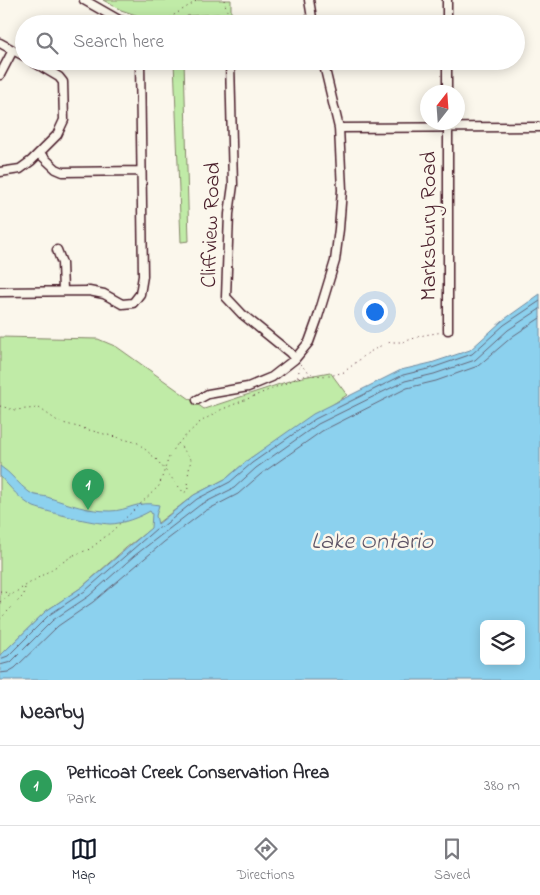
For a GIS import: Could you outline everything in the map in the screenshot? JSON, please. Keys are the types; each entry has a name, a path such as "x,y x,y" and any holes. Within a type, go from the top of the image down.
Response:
{"street":[{"path":"84,0 110,15"},
{"path":"309,0 312,15"},
{"path":"447,0 447,15"},
{"path":"0,43 13,50 0,75"},
{"path":"0,172 20,169 40,154 57,135 62,126 64,120 63,82 59,76 48,70"},
{"path":"0,292 89,291 104,294 122,304 133,302 140,294 143,276 140,70"},
{"name":"Cliffview Road","path":"230,70 233,185 228,222 226,297 242,314 297,361"},
{"path":"197,400 208,394 248,387 272,376 297,361 309,342 330,282 335,261 342,190 339,128 325,70"},
{"path":"447,70 447,85"},
{"path":"465,125 540,127"},
{"path":"339,128 420,126"},
{"name":"Marksbury Road","path":"448,130 448,330"},
{"path":"40,154 56,169 63,172 141,171"},
{"path":"57,250 62,263 63,291"}],"path":[{"path":"174,15 198,0"},
{"path":"224,0 228,15"},
{"path":"297,361 304,369 322,377 344,372 368,353 384,344 403,342 448,330"},
{"path":"297,361 298,378"},
{"path":"0,602 90,548 111,532 159,486 169,457 178,443 199,423 218,411 298,378 314,375"},
{"path":"0,406 14,410 39,408 59,422 138,443 156,459 184,493 188,490 186,481 191,459 178,443"},
{"path":"0,619 24,595 25,587"},
{"path":"0,591 13,594"}],"green space":[{"path":"103,0 231,0 231,15 136,15 121,10"},
{"path":"174,70 184,70 189,241 181,242"},
{"path":"0,337 98,339 117,347 204,409 298,378 330,372 347,395 249,459 227,478 194,495 126,548 82,587 46,611 0,655"}],"water":[{"name":"Lake Ontario","path":"540,294 540,680 0,680 0,655 46,611 82,587 151,528 152,514 150,511 131,520 110,524 83,520 34,507 11,489 0,476 0,466 32,494 80,507 117,511 144,504 159,505 156,516 158,524 194,495 227,478 249,459 313,414 401,370 431,363 470,350 502,321"}],"place":[{"name":"Petticoat Creek Conservation Area","path":"88,510"}]}
